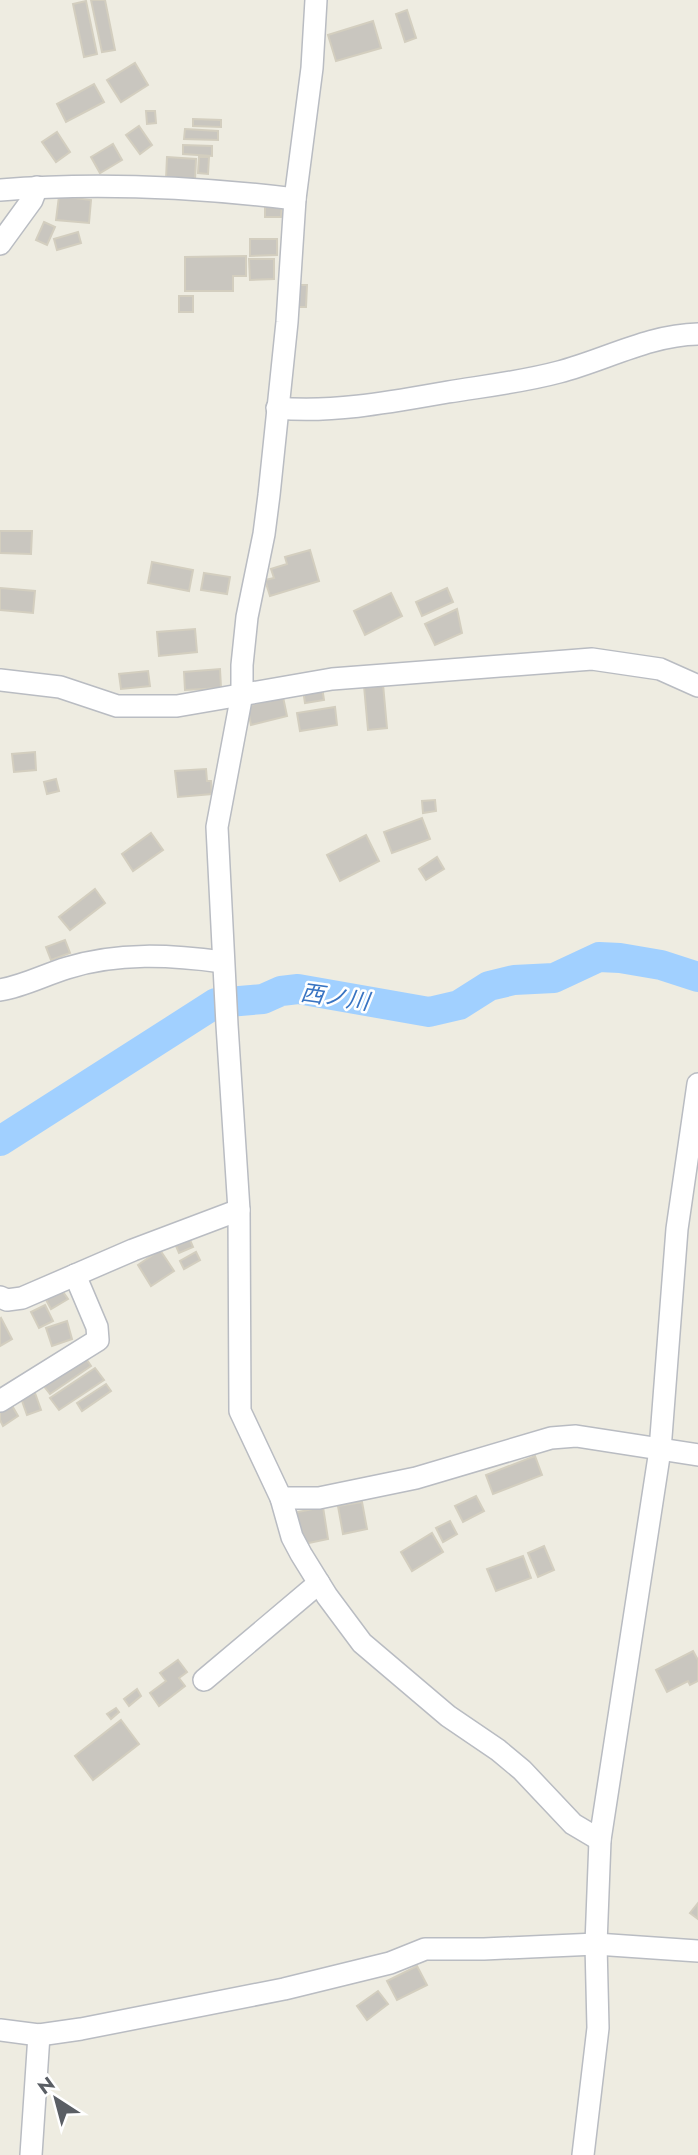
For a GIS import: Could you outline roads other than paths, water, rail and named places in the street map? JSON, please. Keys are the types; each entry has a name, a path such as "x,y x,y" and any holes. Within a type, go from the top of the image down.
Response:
{"street":[{"path":"316,0 312,68 295,199 287,322 264,534 247,617 242,694 217,827 239,1210 240,1411 281,1498 292,1537 319,1583 362,1643 448,1716 506,1757 573,1824 600,1840"},
{"path":"0,190 111,186 217,189 295,199"},
{"path":"0,244 32,200 37,187"},
{"path":"277,408 305,411 332,409 484,387 560,372 668,336 698,334"},
{"path":"0,680 60,687 117,706 177,706 368,675 592,659 660,669 698,686"},
{"path":"0,990 30,983 67,968 122,956 186,957 223,962"},
{"path":"583,2155 598,2028 596,1944 600,1840 660,1450 677,1229 698,1084"},
{"path":"0,1297 7,1300 22,1298 177,1232 239,1210"},
{"path":"0,1401 98,1340 97,1326 75,1275"},
{"path":"281,1498 319,1498 416,1478 551,1438 576,1436 698,1455"},
{"path":"204,1680 319,1583"},
{"path":"0,2030 39,2035 284,1989 390,1963 425,1949 596,1944 698,1951"},
{"path":"31,2155 39,2035"}],"waterway":[{"name":"西ノ川","path":"0,1141 216,1003 263,999 281,991 298,989 429,1012 459,1005 489,986 514,980 554,978 599,957 661,965 698,977"}]}
